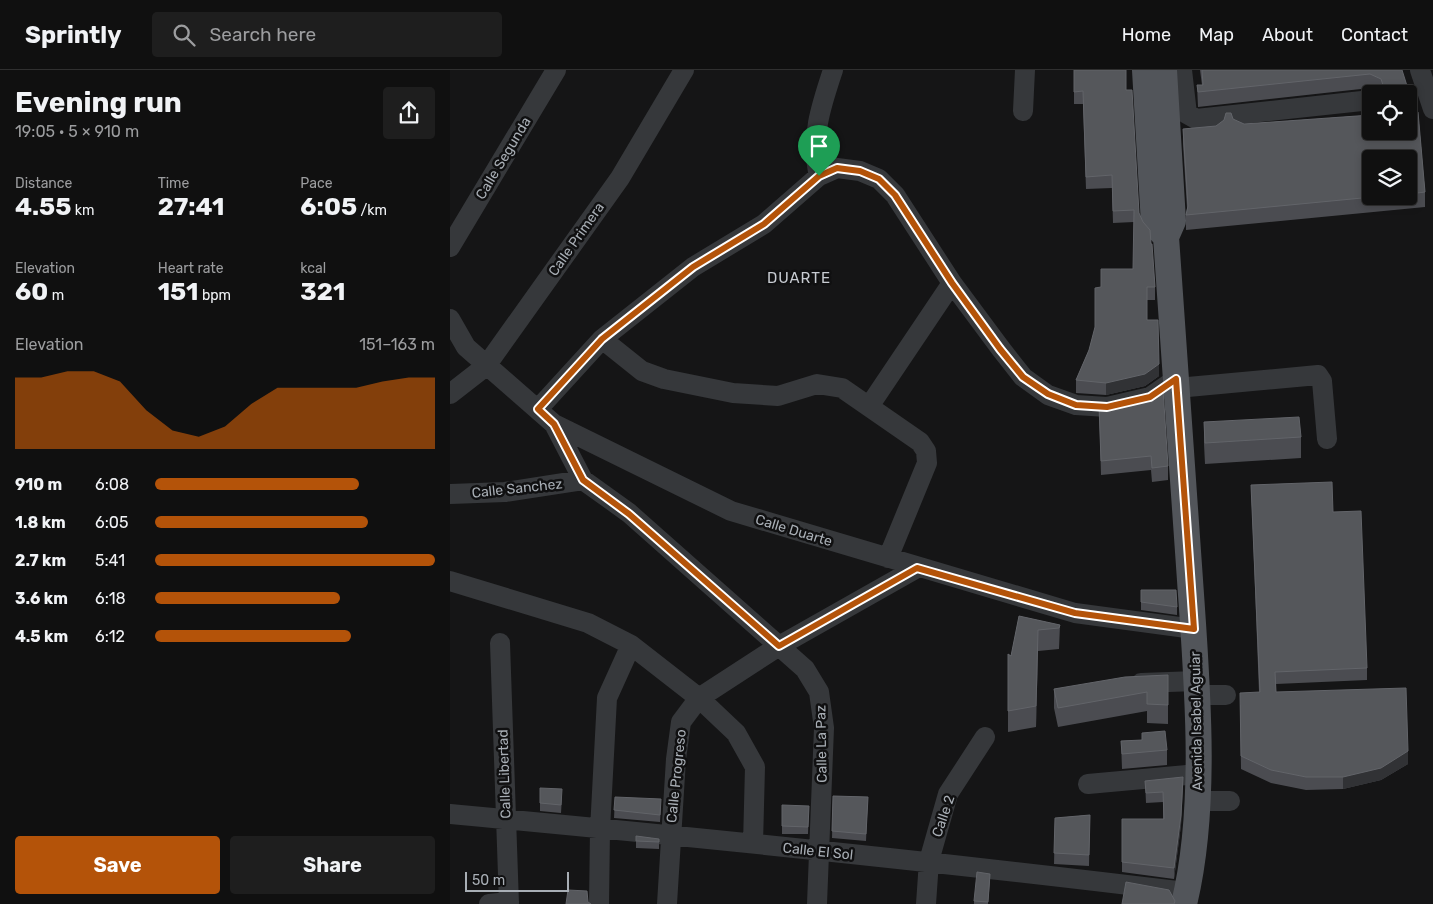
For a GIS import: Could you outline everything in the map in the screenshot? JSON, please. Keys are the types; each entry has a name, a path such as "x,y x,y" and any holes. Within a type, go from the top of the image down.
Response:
{"main road":[{"name":"Avenida Isabel Aguiar","path":"1144,70 1159,133"},
{"name":"Avenida Isabel Aguiar","path":"1164,70 1154,224 1166,237 1194,629 1196,688 1197,800 1194,857 1185,898"}],"street":[{"name":"Calle Segunda","path":"450,247 456,224 556,70"},
{"name":"Calle Primera","path":"450,394 486,366 620,178 684,70"},
{"path":"819,176 814,156 815,139 819,114 833,70"},
{"path":"1023,111 1025,70"},
{"path":"1182,70 1187,114 1196,119 1362,101"},
{"path":"1420,70 1424,105"},
{"path":"1159,133 1362,119"},
{"path":"538,409 602,339 693,267 764,224 819,176 837,168 860,171 879,179 895,195 952,283 1023,377 1048,394 1076,405 1107,407 1150,397 1176,383 1318,375 1322,380 1327,439"},
{"path":"870,405 952,283"},
{"name":"Calle Duarte","path":"450,319 466,347 554,424 730,511 917,568 1075,613 1194,629"},
{"path":"602,339 642,371 664,379 733,393 778,396 817,384 831,384 842,388 870,405 920,442 926,451 927,457 924,472 888,558"},
{"path":"554,424 583,480"},
{"name":"Calle Sanchez","path":"450,494 505,492 583,480"},
{"name":"Calle La Paz","path":"583,480 629,514 779,646 813,679 822,708 824,728 817,904"},
{"name":"Calle Progreso","path":"667,904 676,759 681,722 700,698 779,646 917,568"},
{"path":"450,581 588,623 631,645 700,698 736,733 755,767 753,844"},
{"name":"Calle Libertad","path":"500,643 509,903"},
{"path":"599,904 600,830 606,698 631,645"},
{"path":"1126,684 1196,688 1226,695"},
{"name":"Calle 2","path":"926,904 930,861 948,794 985,737"},
{"path":"1088,784 1198,774"},
{"path":"1197,800 1230,800"},
{"name":"Calle El Sol","path":"450,814 600,830 671,834 820,852 930,861 1185,898"},
{"path":"488,904 509,903"}],"building":[{"path":"1074,70 1126,70 1126,90 1132,90 1139,213 1143,222 1150,230 1152,244 1155,287 1147,287 1147,320 1158,320 1159,364 1145,374 1106,383 1076,380 1089,350 1095,327 1095,288 1101,287 1101,269 1133,269 1134,210 1113,211 1112,175 1086,177 1083,91 1074,92"},
{"path":"1202,70 1402,70 1407,85 1383,85 1381,79 1370,74 1198,92 1197,85 1203,85"},
{"path":"1418,112 1425,192 1417,193 1417,150 1362,150 1362,198 1186,215 1188,206 1183,129 1216,126 1224,120 1226,113 1231,113 1233,119 1244,124 1362,116 1362,140 1417,140"},
{"path":"1163,389 1168,466 1152,468 1151,456 1101,461 1099,405 1153,394"},
{"path":"1299,417 1301,437 1205,443 1204,422"},
{"path":"1332,482 1333,512 1361,511 1367,668 1275,672 1276,692 1406,688 1408,751 1381,768 1343,777 1306,777 1271,770 1241,756 1240,693 1260,692 1251,485"},
{"path":"1141,590 1176,590 1177,607 1141,602"},
{"path":"1019,616 1060,625 1059,628 1038,630 1036,706 1008,711 1008,654 1011,656"},
{"path":"1168,675 1168,705 1147,704 1147,692 1058,708 1054,689 1125,677"},
{"path":"1165,731 1167,750 1122,754 1121,741 1142,740 1142,733"},
{"path":"1183,777 1181,815 1174,868 1122,862 1122,819 1164,819 1163,792 1146,793 1145,781"},
{"path":"540,788 562,789 561,805 540,803"},
{"path":"833,796 868,797 866,834 832,831"},
{"path":"615,797 661,799 660,815 614,810"},
{"path":"782,805 809,806 808,827 782,826"},
{"path":"1090,815 1089,855 1054,853 1055,818"},
{"path":"636,836 659,839 659,842 636,841"},
{"path":"977,872 990,874 988,902 974,901"},
{"path":"1126,882 1169,890 1175,901 1174,904 1122,904"},
{"path":"568,890 587,891 588,902 591,904 566,904"}],"district":[{"name":"DUARTE","path":"799,278"}],"route":[{"path":"837,168 860,171 879,179 895,195 952,283 1000,349 1023,377 1048,394 1076,405 1107,407 1150,397 1176,379 1194,629 1075,613 917,568 779,646 629,514 583,480 554,424 538,409 602,339 693,267 764,224 819,176 837,168"}]}
